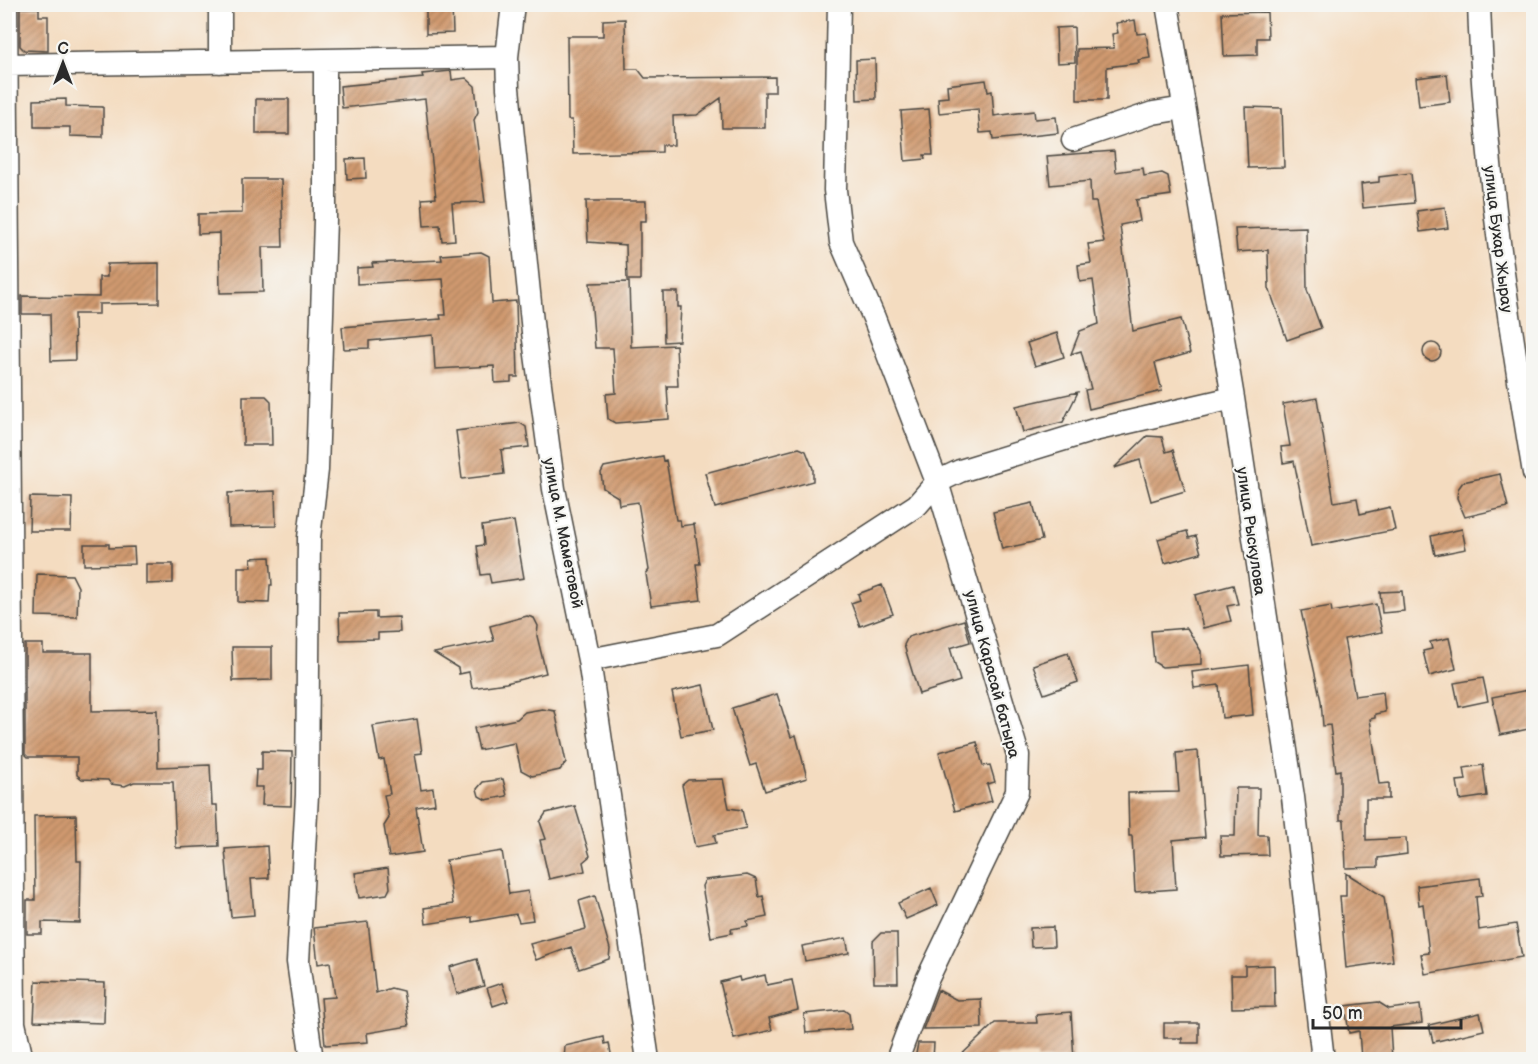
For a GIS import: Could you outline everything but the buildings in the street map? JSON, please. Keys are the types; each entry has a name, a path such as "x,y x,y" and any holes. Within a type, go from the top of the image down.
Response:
{"street":[{"path":"6,4 14,1023 22,1059"},
{"path":"220,4 220,62"},
{"name":"улица М. Маметовой","path":"513,4 507,57 533,332 554,489 589,660 648,1059"},
{"name":"улица Карасай батыра","path":"839,4 835,190 841,242 874,318 937,482 1018,755 1017,792 927,980 897,1059"},
{"name":"улица Рыскулова","path":"1167,4 1233,398 1293,797 1323,1059"},
{"name":"улица Бухар Жырау","path":"1479,4 1482,88 1496,221 1533,473"},
{"path":"6,65 507,57"},
{"path":"312,1059 298,962 307,795 309,538 317,470 325,220 325,61"},
{"path":"1073,140 1141,117 1184,108"},
{"path":"589,660 717,635 917,505 937,482 960,471 1094,430 1233,398"}]}
